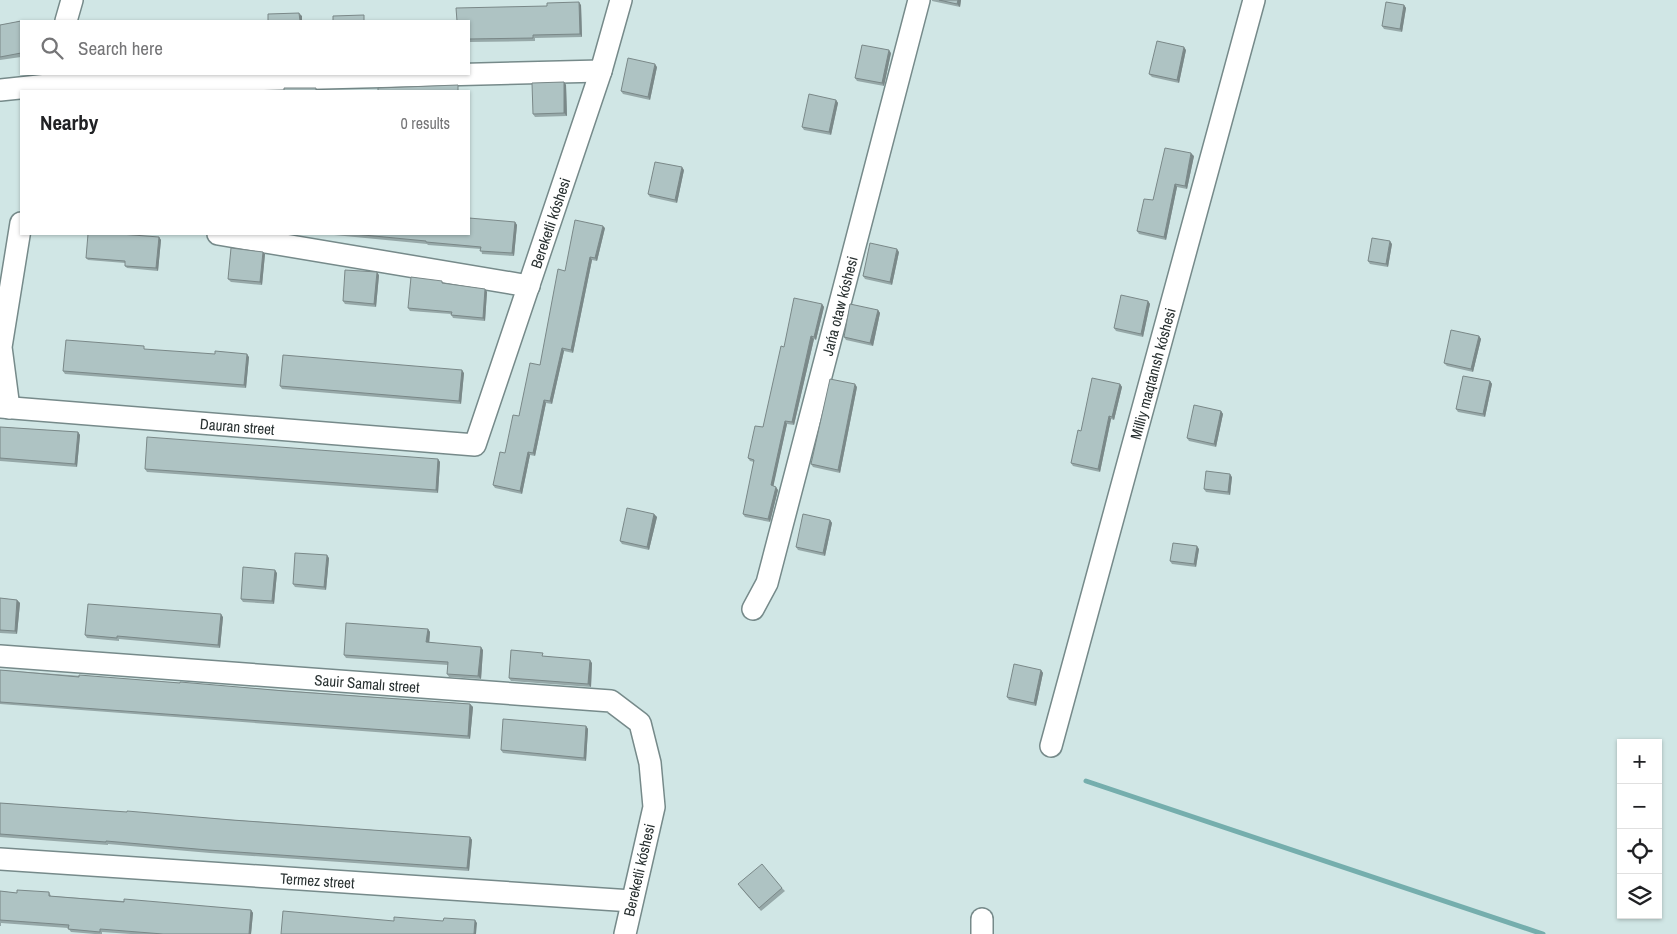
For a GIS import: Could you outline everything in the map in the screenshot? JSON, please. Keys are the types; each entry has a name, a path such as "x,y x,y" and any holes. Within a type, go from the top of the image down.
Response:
{"street":[{"path":"66,20 72,0"},
{"name":"Bereketli kóshesi","path":"475,445 601,71 621,0"},
{"name":"Jańa otaw kóshesi","path":"753,610 767,583 919,0"},
{"name":"Milliy maqtanısh kóshesi","path":"1051,746 1254,0"},
{"path":"470,74 601,71"},
{"path":"0,90 49,83 417,75"},
{"path":"5,408 1,347 20,229"},
{"path":"224,235 529,286"},
{"name":"Dauran street","path":"5,408 475,445"},
{"name":"Sauir Samalı street","path":"0,656 611,701 640,723 650,763 654,807"},
{"name":"Bereketli kóshesi","path":"625,934 654,807"},
{"name":"Termez street","path":"0,859 632,901"}],"building":[{"path":"939,0 958,0 957,4"},
{"path":"579,2 580,34 533,35 533,38 470,39 470,20 457,20 456,8 547,6 547,3"},
{"path":"1386,2 1404,5 1400,29 1382,26"},
{"path":"299,13 300,20 268,20 268,14"},
{"path":"364,15 364,20 333,20 333,16"},
{"path":"20,21 20,53 0,57 0,25"},
{"path":"1157,41 1184,47 1177,80 1149,74"},
{"path":"862,45 889,50 882,83 855,78"},
{"path":"628,58 655,64 648,97 621,91"},
{"path":"564,82 564,113 533,114 532,83"},
{"path":"458,85 458,90 378,90 378,88"},
{"path":"284,88 316,88 316,90 284,90"},
{"path":"809,94 836,100 829,132 802,127"},
{"path":"1165,148 1191,153 1185,186 1175,184 1164,237 1137,231 1144,199 1153,200"},
{"path":"655,162 682,167 675,200 648,194"},
{"path":"470,218 515,222 512,253 480,251 481,247 363,235 470,235"},
{"path":"575,220 603,226 595,258 590,257 571,350 562,348 550,401 544,400 533,453 528,452 520,491 493,485 500,452 505,453 513,415 519,416 530,363 540,365 558,269 565,271"},
{"path":"88,235 159,237 156,268 125,266 125,261 86,258"},
{"path":"1372,238 1390,241 1386,264 1368,261"},
{"path":"870,243 897,249 890,282 863,276"},
{"path":"231,248 263,252 260,282 228,279"},
{"path":"345,270 377,272 374,304 343,301"},
{"path":"411,277 485,289 483,318 451,315 452,312 408,308"},
{"path":"1121,295 1148,301 1141,334 1114,328"},
{"path":"794,298 822,304 814,337 811,336 792,422 785,421 771,485 776,487 768,519 743,514 754,460 748,458 755,426 763,427 781,346 784,347"},
{"path":"850,304 878,310 870,343 844,337"},
{"path":"1451,330 1479,336 1471,369 1444,363"},
{"path":"66,340 144,346 144,349 215,354 215,351 247,354 244,385 63,371"},
{"path":"283,355 462,370 459,401 280,386"},
{"path":"1463,376 1490,381 1483,414 1456,409"},
{"path":"1092,378 1120,384 1112,417 1109,416 1098,469 1071,463 1078,430 1081,431"},
{"path":"830,379 855,384 838,470 811,464"},
{"path":"1194,405 1221,411 1214,444 1187,438"},
{"path":"0,427 78,432 75,464 0,458"},
{"path":"147,437 438,459 436,490 145,469"},
{"path":"1206,471 1230,474 1228,492 1204,489"},
{"path":"627,508 654,514 647,547 620,541"},
{"path":"803,514 830,520 823,553 796,547"},
{"path":"1173,543 1197,546 1194,564 1170,561"},
{"path":"295,553 327,555 324,587 293,584"},
{"path":"243,567 275,570 272,601 241,599"},
{"path":"0,598 17,600 15,631 0,630"},
{"path":"88,604 221,614 218,645 85,635"},
{"path":"346,623 428,629 426,642 481,647 478,676 447,674 448,662 344,655"},
{"path":"511,650 543,653 542,656 590,660 588,684 509,678"},
{"path":"1014,664 1041,670 1034,703 1007,697"},
{"path":"0,670 470,704 468,736 0,702"},
{"path":"503,719 586,726 584,758 501,750"},
{"path":"0,803 470,837 467,868 0,834"},
{"path":"762,864 782,888 759,908 738,884"},
{"path":"17,890 49,892 49,896 124,902 124,899 251,910 249,934 163,934 100,929 100,932 68,929 69,925 0,920 0,891 17,893"},
{"path":"283,911 394,921 394,917 443,921 444,918 475,920 474,934 281,934"}],"waterway":[{"path":"1086,781 1543,934"}]}
